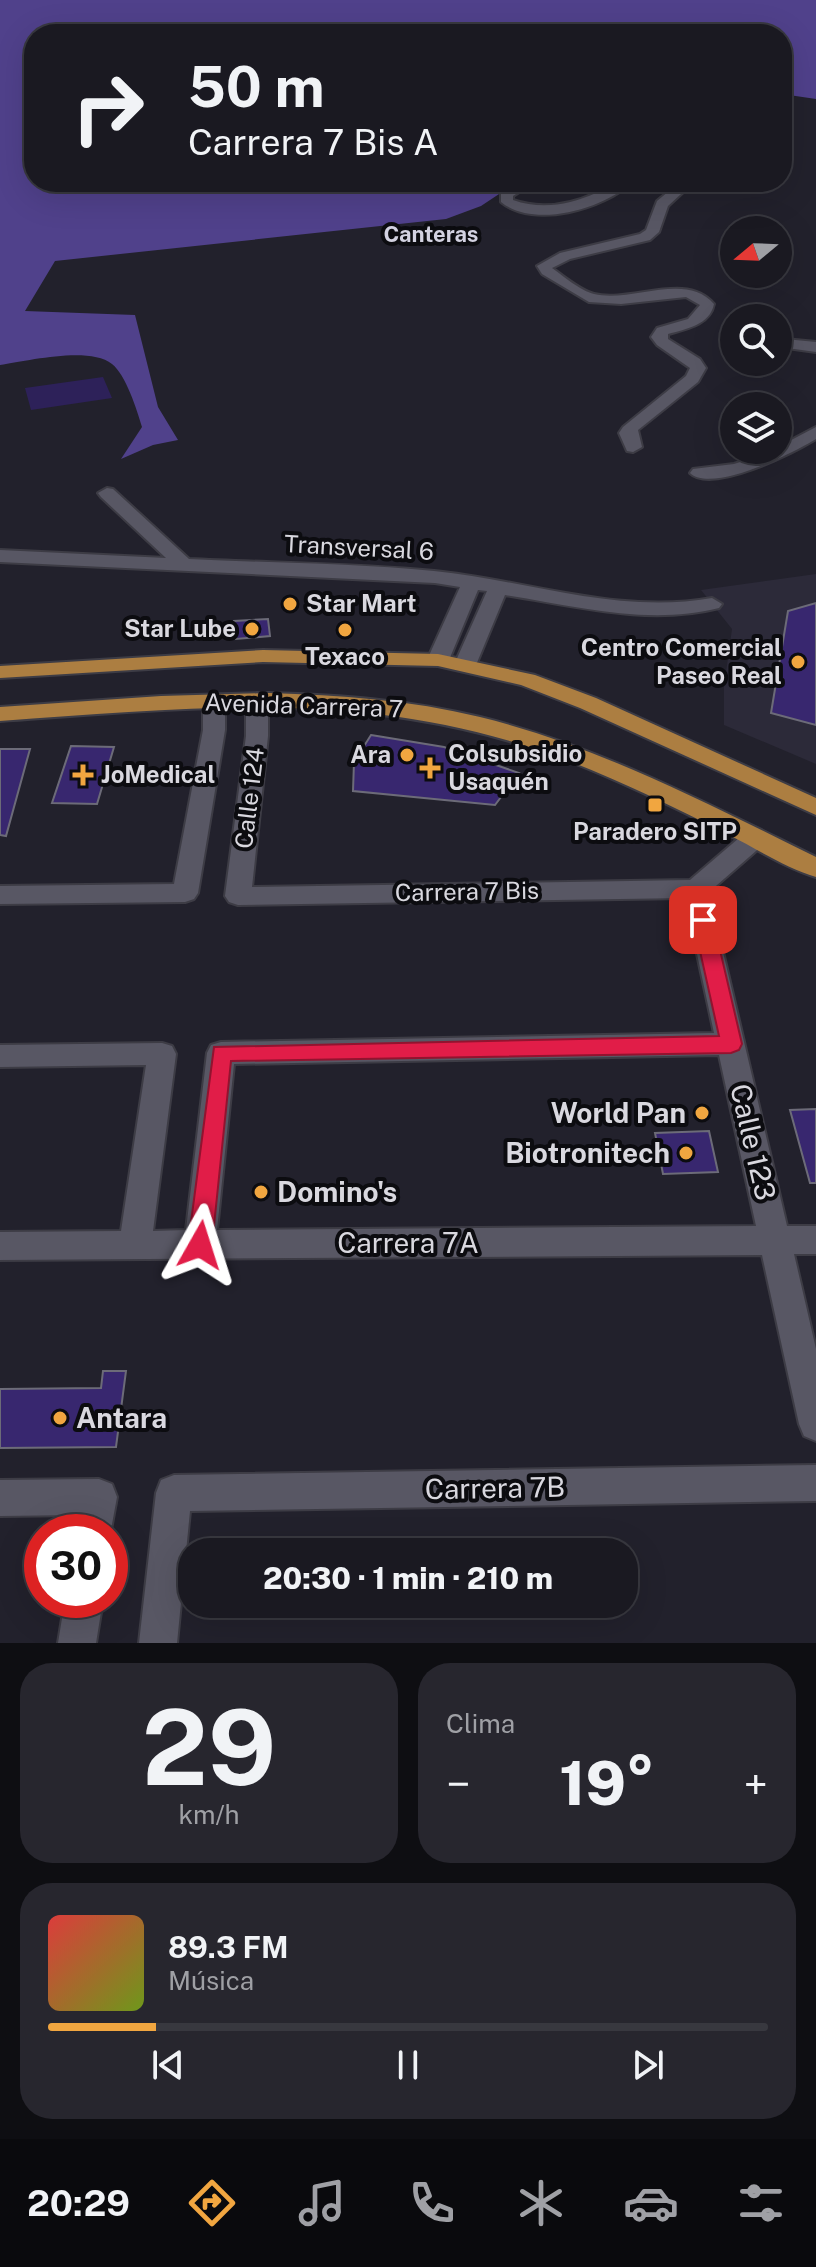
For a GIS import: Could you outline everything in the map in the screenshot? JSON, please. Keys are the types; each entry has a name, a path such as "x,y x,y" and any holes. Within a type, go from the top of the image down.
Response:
{"main road":[{"name":"Avenida Carrera 7","path":"0,672 263,656 438,660 527,680 588,703 816,807"},
{"name":"Avenida Carrera 7","path":"0,714 257,700 385,707 476,723 548,744 816,868"},
{"path":"690,808 816,856"}],"street":[{"path":"510,192 506,194 507,202 516,207 540,210 566,208 608,192"},
{"path":"633,447 628,433 631,427 692,379 698,368 694,362 662,342 659,337 662,331 701,317 707,304 696,295 686,293 621,300 589,298 544,266 565,256 618,246 645,237 652,232 662,204 676,192"},
{"path":"792,345 816,347"},
{"path":"699,473 738,470 765,463 816,432"},
{"path":"107,493 184,565"},
{"name":"Transversal 6","path":"0,556 391,574 472,582 635,610 685,609 712,604"},
{"path":"438,660 472,582"},
{"path":"465,665 499,586"},
{"name":"Calle 124","path":"0,895 185,893 214,730 214,700"},
{"name":"Calle 124","path":"238,896 257,736 257,700"},
{"path":"696,889 755,838"},
{"name":"Carrera 7 Bis","path":"238,896 696,889"},
{"name":"Calle 123","path":"696,889 816,1424"},
{"path":"200,1245 221,1053 731,1044"},
{"path":"0,1056 162,1054 135,1245"},
{"name":"Carrera 7A","path":"0,1246 816,1240"},
{"name":"Carrera 7B","path":"158,1643 174,1493 816,1483"},
{"path":"0,1498 96,1514"},
{"path":"77,1643 81,1618"}],"shaded area":[{"path":"0,0 816,0 816,99 792,95 792,24 24,24 24,192 502,192 481,206 446,219 55,261 25,311 135,315 158,407 178,440 153,445 121,459 142,427 126,384 117,369 102,359 74,355 0,365"},
{"path":"103,377 112,398 31,410 25,388"},
{"path":"816,574 816,764 724,725 724,687 732,629 701,590"}],"building":[{"name":"Centro Comercial Paseo Real","path":"816,603 816,725 771,713 788,611"},
{"name":"Star Lube","path":"268,619 270,636 236,639 234,621"},
{"name":"Colsubsidio Usaquén","path":"371,735 444,747 519,773 495,805 353,791 354,762"},
{"name":"JoMedical","path":"71,746 114,747 97,804 52,803"},
{"path":"0,749 30,749 6,836 0,835"},
{"path":"816,1109 816,1183 810,1183 790,1110"},
{"name":"Biotronitech","path":"709,1131 718,1172 663,1174 655,1133"},
{"name":"Antara","path":"103,1371 126,1371 116,1447 0,1448 0,1389 101,1388"}],"place":[{"name":"Star Mart","path":"290,604"},
{"name":"Star Lube","path":"252,629"},
{"name":"Texaco","path":"345,630"},
{"name":"Centro Comercial Paseo Real","path":"798,662"},
{"name":"Ara","path":"407,755"},
{"name":"Colsubsidio Usaquén","path":"430,768"},
{"name":"JoMedical","path":"83,775"},
{"name":"Paradero SITP","path":"655,805"},
{"name":"World Pan","path":"702,1113"},
{"name":"Biotronitech","path":"686,1153"},
{"name":"Domino's","path":"261,1192"},
{"name":"Antara","path":"60,1418"}],"district":[{"name":"Canteras","path":"431,234"}],"route":[{"path":"200,1245 221,1053 731,1044 703,920"}]}
